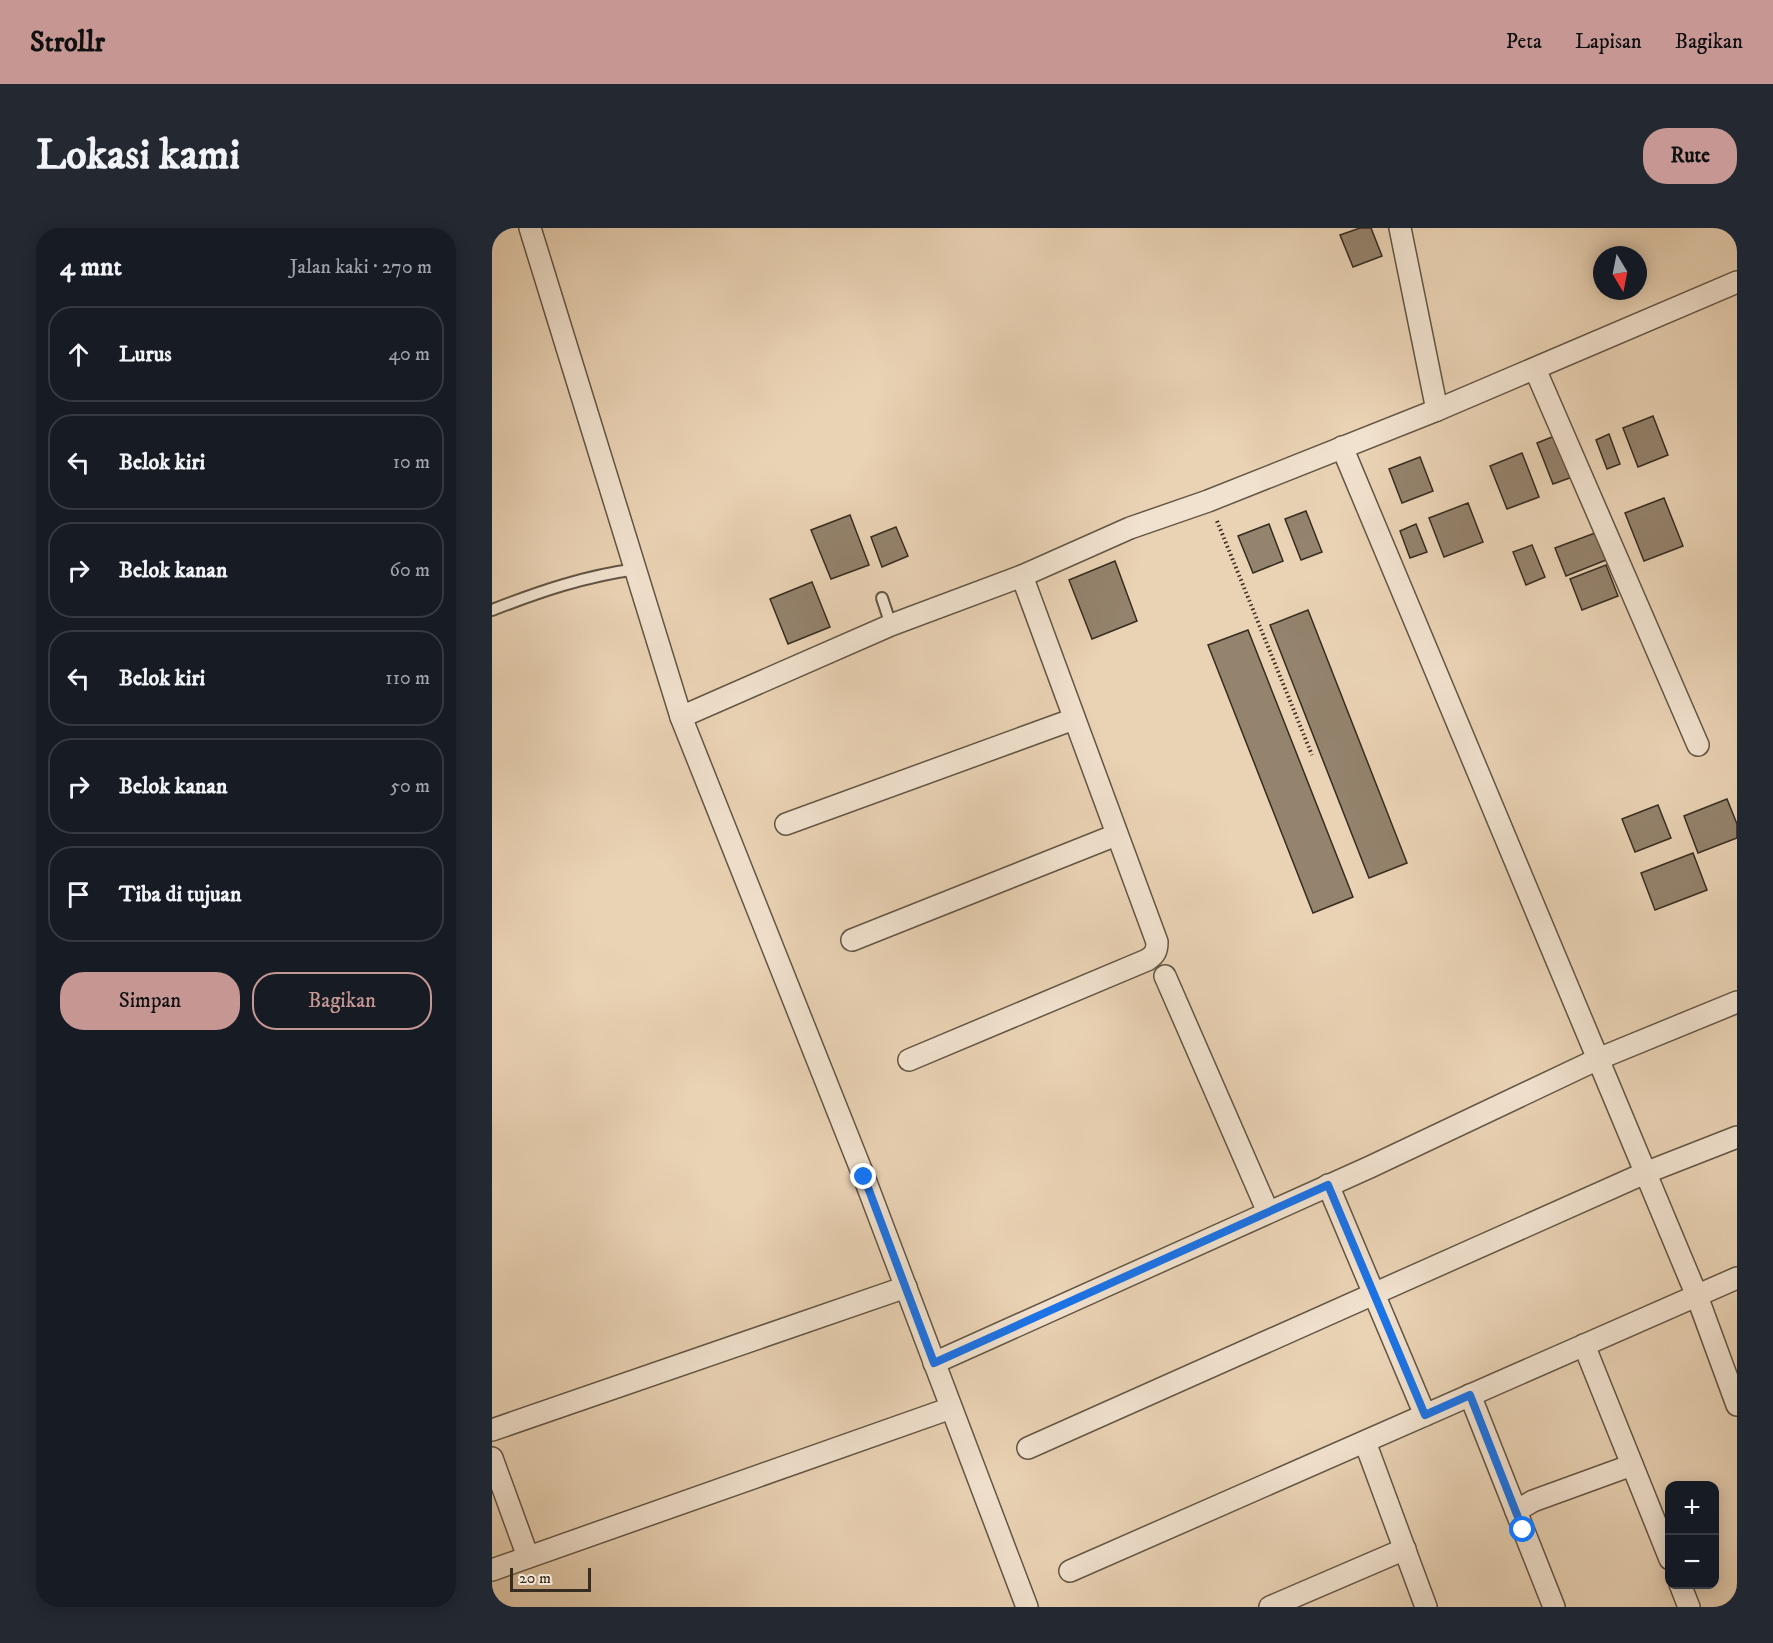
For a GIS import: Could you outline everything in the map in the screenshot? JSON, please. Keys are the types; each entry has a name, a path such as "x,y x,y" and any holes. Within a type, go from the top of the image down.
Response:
{"street":[{"path":"530,228 637,569 671,690 864,1177 1027,1607"},
{"path":"1400,228 1437,410"},
{"path":"681,717 891,625 1022,576 1130,528 1208,501 1437,410 1737,282"},
{"path":"1535,369 1698,745"},
{"path":"1342,447 1696,1296 1737,1405"},
{"path":"909,1060 1153,956 1157,949 1157,942 1022,576"},
{"path":"786,824 1074,719"},
{"path":"852,940 1116,835"},
{"path":"1165,976 1268,1212"},
{"path":"934,1363 1328,1185 1598,1059 1737,1002"},
{"path":"1028,1448 1645,1173 1737,1137"},
{"path":"1328,1185 1425,1415"},
{"path":"1070,1571 1737,1278"},
{"path":"492,1430 906,1287"},
{"path":"1584,1345 1665,1547"},
{"path":"1470,1395 1554,1607"},
{"path":"492,1570 951,1408"},
{"path":"1365,1442 1426,1607"},
{"path":"492,1458 528,1557"},
{"path":"1516,1511 1533,1501 1632,1465"},
{"path":"1270,1607 1405,1548"},
{"path":"1682,1589 1689,1607"}],"lane":[{"path":"492,610 537,592 597,575 637,569"},
{"path":"882,598 891,625"}],"path":[{"path":"1208,501 1312,755"}],"building":[{"path":"1360,228 1371,228 1382,256 1353,267 1340,235"},
{"path":"1653,416 1668,455 1638,467 1623,428"},
{"path":"1562,433 1578,475 1553,484 1537,443"},
{"path":"1609,434 1620,464 1607,469 1596,440"},
{"path":"1522,453 1539,497 1507,509 1490,466"},
{"path":"1420,457 1433,491 1402,503 1389,469"},
{"path":"1664,498 1683,546 1644,561 1625,513"},
{"path":"1468,503 1483,542 1444,557 1429,518"},
{"path":"1306,511 1322,552 1301,560 1285,519"},
{"path":"850,515 869,565 831,579 811,530"},
{"path":"1269,524 1283,561 1253,573 1238,536"},
{"path":"1416,524 1427,552 1410,558 1400,531"},
{"path":"896,527 908,556 882,567 871,537"},
{"path":"1595,533 1606,560 1566,576 1555,548"},
{"path":"1532,545 1545,577 1526,585 1513,552"},
{"path":"1115,561 1137,621 1092,639 1069,580"},
{"path":"1606,565 1618,596 1582,610 1570,579"},
{"path":"812,582 830,627 788,644 770,599"},
{"path":"1308,610 1407,863 1369,878 1270,625"},
{"path":"1248,630 1353,897 1313,913 1208,645"},
{"path":"1727,799 1737,824 1737,838 1698,853 1684,816"},
{"path":"1658,805 1671,838 1635,852 1622,819"},
{"path":"1693,853 1707,890 1655,910 1641,873"}],"route":[{"path":"864,1177 934,1363 1328,1185 1425,1415 1470,1395 1523,1530"}]}
